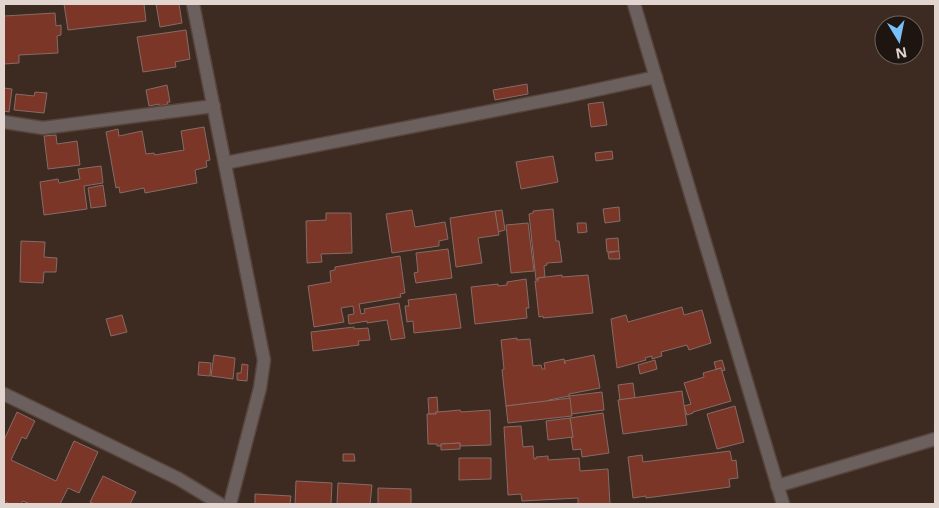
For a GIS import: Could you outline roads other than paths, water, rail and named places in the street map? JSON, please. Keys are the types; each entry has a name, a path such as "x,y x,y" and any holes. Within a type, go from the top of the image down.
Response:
{"street":[{"path":"193,4 264,360 260,388 230,504"},
{"path":"634,4 783,504"},
{"path":"225,163 656,77"},
{"path":"4,122 43,128 214,106"},
{"path":"4,394 179,479 220,504"},
{"path":"777,486 935,439"}]}
